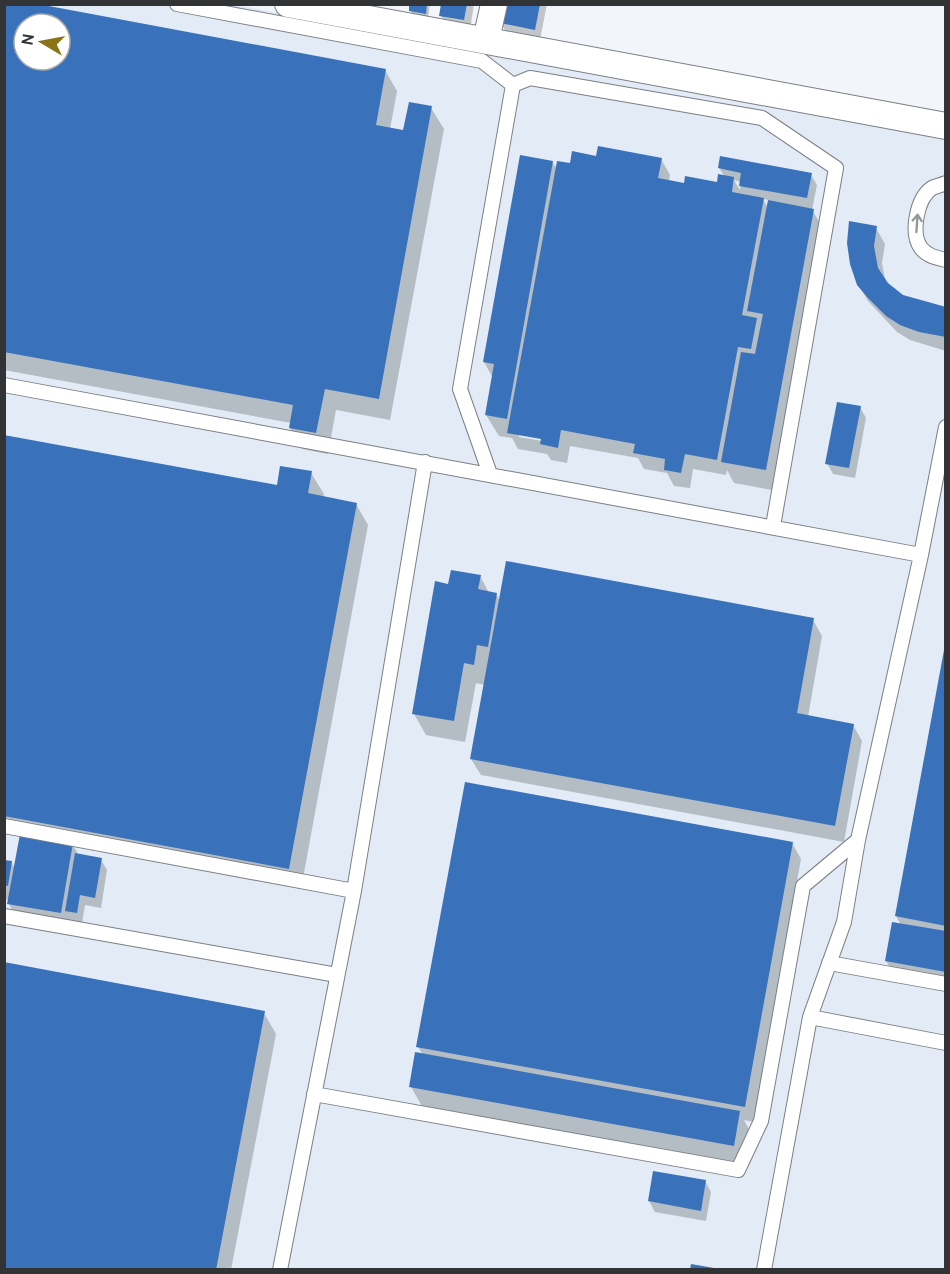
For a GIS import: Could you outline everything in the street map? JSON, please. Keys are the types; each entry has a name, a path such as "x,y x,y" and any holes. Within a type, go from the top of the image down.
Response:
{"street":[{"path":"288,4 945,126"},
{"path":"486,40 494,4"}],"lane":[{"path":"177,4 482,61 513,85"},
{"path":"513,85 530,78 762,118 836,168 773,526"},
{"path":"489,474 460,389 513,85"},
{"path":"945,183 931,189 919,206 915,227 920,248 933,258 945,260"},
{"path":"4,385 921,555"},
{"path":"764,1269 810,1017 844,922 858,840 921,555 945,427"},
{"path":"280,1269 354,891 425,462"},
{"path":"4,826 354,891"},
{"path":"314,1094 738,1170 761,1121 803,886 858,840"},
{"path":"4,916 337,975"},
{"path":"829,963 945,984"},
{"path":"810,1017 945,1043"}],"shaded area":[{"path":"5,5 237,5 945,138 945,1269 5,1270"}],"building":[{"path":"4,4 38,4 386,69 376,125 403,130 409,102 432,106 379,399 325,389 316,433 289,428 293,405 4,352"},
{"path":"409,4 427,4 426,14 409,11"},
{"path":"441,4 467,4 464,20 439,16"},
{"path":"503,4 540,4 535,30 500,23"},
{"path":"598,146 662,158 658,178 684,183 685,176 717,182 718,174 734,177 732,192 764,198 742,315 757,318 751,349 738,347 717,460 685,454 681,473 664,470 665,459 633,453 635,444 561,430 558,448 540,444 541,439 507,433 557,161 570,163 572,151 596,156"},
{"path":"520,155 553,161 507,419 485,415 494,364 483,362"},
{"path":"720,156 812,173 807,198 739,186 741,173 718,168"},
{"path":"768,200 814,209 766,470 721,462 741,352 755,354 763,314 747,311"},
{"path":"849,221 877,226 874,246 878,268 888,283 903,295 946,307 946,337 919,332 900,325 886,316 857,285 850,264 847,243"},
{"path":"837,402 861,406 849,468 825,464"},
{"path":"4,435 277,485 280,466 312,471 308,493 357,503 289,869 4,816"},
{"path":"506,561 814,618 797,713 854,724 835,826 470,759"},
{"path":"451,570 481,575 478,589 497,593 488,647 477,645 474,665 464,663 454,721 412,714 435,581 448,584"},
{"path":"944,650 946,650 946,926 895,916"},
{"path":"465,782 793,842 745,1107 416,1047"},
{"path":"20,834 73,843 61,913 7,904"},
{"path":"75,853 102,858 95,898 80,895 77,913 65,911"},
{"path":"4,860 12,861 8,886 4,885"},
{"path":"892,922 946,931 946,972 885,961"},
{"path":"4,962 265,1011 216,1270 4,1270"},
{"path":"415,1052 740,1111 734,1146 409,1087"},
{"path":"653,1171 706,1180 701,1211 648,1201"},
{"path":"691,1264 714,1268 714,1270 690,1270"}]}
